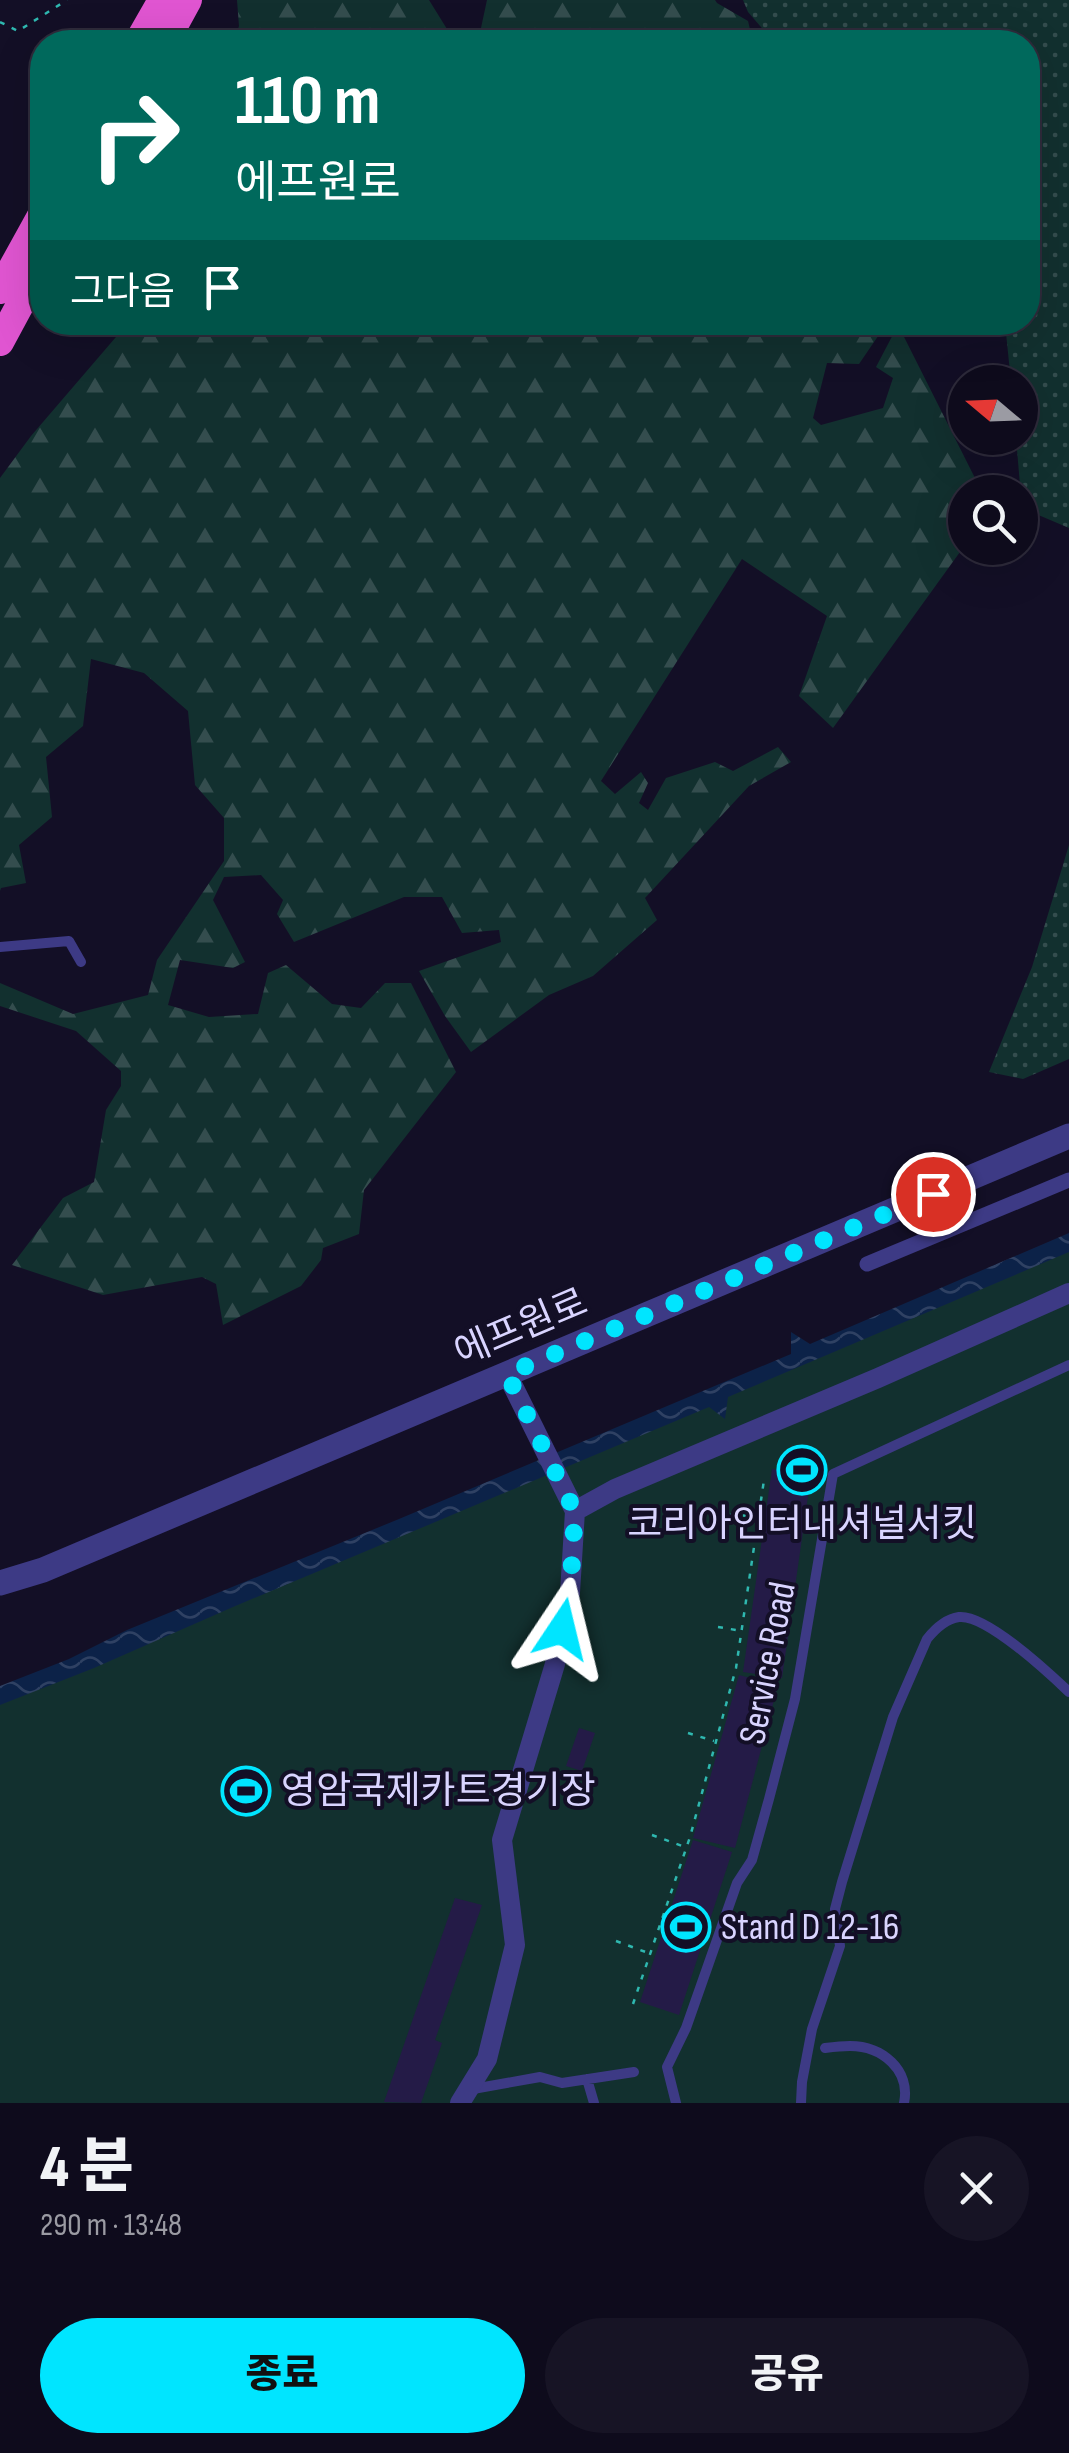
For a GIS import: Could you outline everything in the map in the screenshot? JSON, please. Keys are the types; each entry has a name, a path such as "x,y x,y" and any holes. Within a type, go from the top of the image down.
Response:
{"highway":[{"path":"145,30 162,0"},
{"path":"172,30 188,0"},
{"path":"0,290 30,236"},
{"path":"0,342 30,286"}],"street":[{"name":"에프원로","path":"0,1583 44,1570 1069,1136"},
{"path":"868,1264 1069,1180"},
{"path":"575,1512 615,1488 878,1378 1069,1292"},
{"path":"464,2096 487,2059 515,1945 502,1840 555,1664 570,1594 575,1512 507,1374"}],"lane":[{"path":"0,947 69,941 82,962"},
{"name":"Service Road","path":"676,2103 667,2067 686,2028 737,1883 752,1860 795,1700 833,1474 1069,1365"},
{"path":"802,2103 812,2030 840,1946 835,1910 842,1882 893,1717 927,1639 948,1620 975,1619 1036,1662 1069,1692"},
{"path":"825,2048 867,2048 895,2064 904,2077 904,2103"},
{"path":"464,2096 540,2077 562,2083 634,2072"},
{"path":"588,2079 594,2103"}],"path":[{"path":"0,22 18,31 67,0"},
{"path":"633,2004 687,1848 736,1668 764,1480"},
{"path":"730,1515 759,1516"},
{"path":"718,1626 743,1631"},
{"path":"688,1732 715,1742"},
{"path":"652,1835 687,1848"},
{"path":"616,1941 651,1954"}],"green space":[{"path":"237,0 429,0 448,30 238,30"},
{"path":"487,0 715,0 748,21 750,30 481,30"},
{"path":"743,0 1069,0 1069,528 1038,515 1038,475 1019,475 1017,455 1038,455 1038,365 1009,365 1006,335 1040,335 1040,30 764,30"},
{"path":"118,335 879,335 859,364 827,363 813,418 821,425 883,408 893,378 876,367 893,335 903,335 948,424 948,455 963,455 973,475 948,475 951,565 833,728 799,696 827,616 742,559 601,781 615,794 641,772 648,783 639,803 648,810 666,778 715,762 733,771 778,747 791,762 749,786 645,898 657,920 593,976 549,995 471,1052 419,971 501,942 499,930 462,933 442,897 404,897 294,942 277,914 283,900 261,875 224,877 213,900 245,962 233,968 180,960 168,1005 209,1017 258,1014 268,973 286,965 332,1004 361,1008 385,983 411,983 456,1072 364,1190 359,1234 323,1248 321,1260 301,1286 223,1325 216,1284 202,1277 103,1295 12,1265 63,1198 94,1182 106,1110 121,1086 121,1071 76,1031 0,1006 0,983 73,1014 148,995 157,960 224,861 224,818 195,785 188,711 144,673 91,659 83,726 46,757 52,817 19,845 26,883 0,891 0,478"},
{"path":"1069,845 1069,1059 1023,1079 989,1072 1032,967"},
{"name":"코리아인터내셔널서킷","path":"1069,1242 1069,2103 0,2103 0,1697"}],"water":[{"path":"1069,1233 1069,1252 728,1397 725,1419 709,1407 0,1705 0,1686 791,1354 791,1332 810,1344"}],"building":[{"path":"772,1469 811,1475 782,1678 743,1672"},
{"path":"575,1634 584,1636 579,1653 570,1650"},
{"path":"739,1675 778,1685 735,1848 693,1838"},
{"path":"579,1728 595,1733 582,1771 566,1766"},
{"name":"Stand D 12-16","path":"693,1840 732,1852 679,2015 640,2002"},
{"path":"455,1898 482,1905 435,2040 442,2043 421,2103 384,2102"}],"place":[{"name":"코리아인터내셔널서킷","path":"802,1470"},
{"name":"영암국제카트경기장","path":"246,1791"},
{"name":"Stand D 12-16","path":"686,1927"}],"route":[{"path":"562,1629 570,1594 575,1512 507,1374 933,1194"}]}
